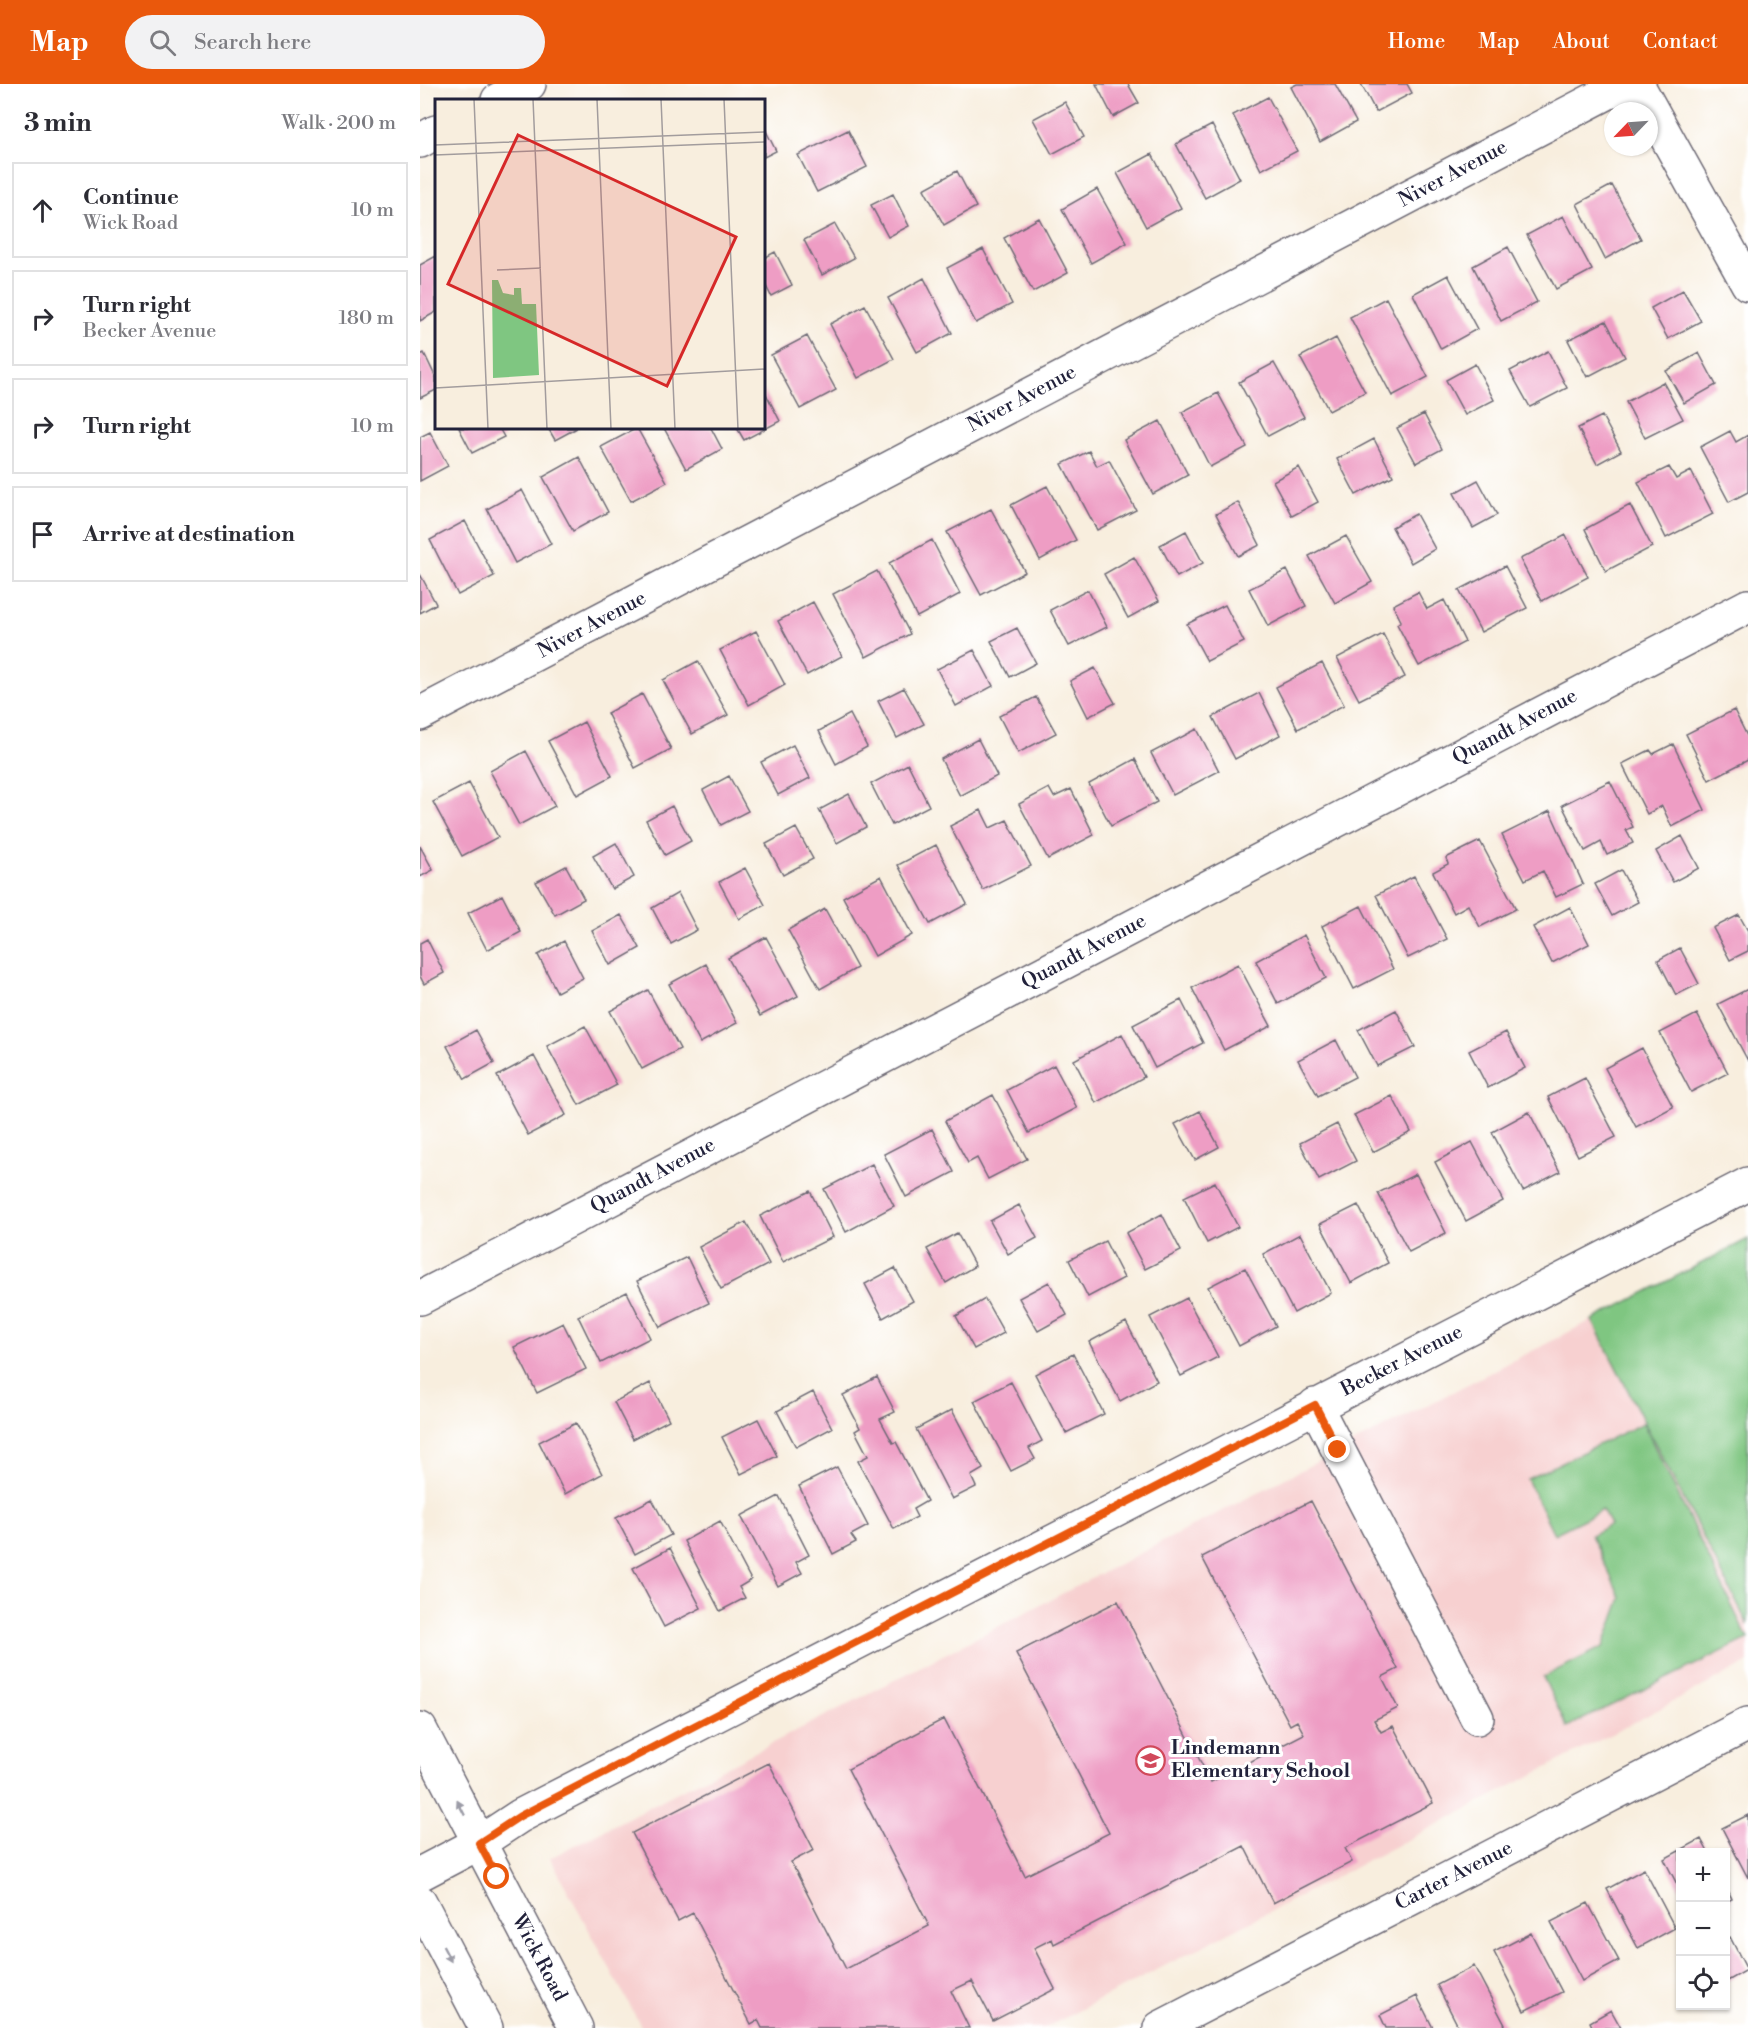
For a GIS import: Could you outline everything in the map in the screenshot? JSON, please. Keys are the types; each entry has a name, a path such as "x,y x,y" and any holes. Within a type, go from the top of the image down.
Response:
{"street":[{"path":"500,99 529,84"},
{"name":"Niver Avenue","path":"420,714 1624,84"},
{"path":"1637,84 1748,284"},
{"path":"420,141 435,133"},
{"name":"Quandt Avenue","path":"420,1298 1748,606"},
{"name":"Becker Avenue","path":"420,1874 479,1843 520,1816 1748,1184"},
{"path":"1315,1405 1477,1718"},
{"name":"Carter Avenue","path":"1160,2028 1748,1724"},
{"name":"Wick Road","path":"420,1729 576,2028"},
{"path":"420,1902 486,2028"}],"shaded area":[{"name":"Lindemann Elementary School","path":"1592,1320 1748,1625 1748,1663 1045,2028 642,2028 550,1858"}],"green space":[{"path":"1748,1239 1748,1625 1592,1320"},
{"path":"1643,1423 1748,1639 1567,1727 1543,1677 1603,1647 1621,1598 1591,1535 1610,1525 1602,1510 1554,1534 1527,1479"}],"building":[{"path":"1096,84 1128,84 1139,103 1113,117"},
{"path":"1297,84 1335,84 1356,122 1320,142 1291,87"},
{"path":"1361,84 1407,84 1412,93 1376,112"},
{"path":"1268,97 1297,151 1261,170 1233,115"},
{"path":"1065,102 1084,137 1052,154 1033,119"},
{"path":"1212,125 1240,179 1205,198 1176,144"},
{"path":"765,129 776,151 765,156"},
{"path":"848,130 867,167 817,192 798,155"},
{"path":"1152,154 1181,208 1146,227 1117,173"},
{"path":"957,171 976,207 944,225 924,189"},
{"path":"1612,185 1641,239 1605,259 1577,204"},
{"path":"1097,189 1127,243 1091,263 1062,209"},
{"path":"893,194 909,226 888,237 871,205"},
{"path":"1563,216 1592,270 1556,289 1527,235"},
{"path":"1039,218 1068,273 1033,292 1004,238"},
{"path":"835,224 854,258 822,275 804,240"},
{"path":"1508,247 1537,302 1501,321 1473,266"},
{"path":"983,249 1012,304 976,323 947,268"},
{"path":"775,252 792,285 771,296 765,284 765,257"},
{"path":"435,257 435,313 420,321 420,265"},
{"path":"1448,275 1477,329 1441,349 1413,294"},
{"path":"924,278 952,333 917,352 888,298"},
{"path":"1683,290 1701,321 1668,339 1651,308"},
{"path":"1386,298 1428,377 1392,396 1350,317"},
{"path":"865,305 894,359 858,378 830,324"},
{"path":"1606,321 1625,357 1587,377 1568,340"},
{"path":"807,336 836,390 800,409 771,355"},
{"path":"1336,338 1365,392 1329,411 1300,357"},
{"path":"1548,351 1567,388 1530,407 1510,371"},
{"path":"424,353 435,376 435,390 420,398 420,355"},
{"path":"1699,353 1716,385 1684,403 1666,371"},
{"path":"1274,363 1304,417 1268,436 1239,382"},
{"path":"1475,364 1494,400 1465,415 1446,380"},
{"path":"1663,382 1683,419 1645,438 1626,402"},
{"path":"765,392 780,421 765,429"},
{"path":"1218,393 1247,447 1210,467 1182,412"},
{"path":"1424,414 1442,449 1416,463 1397,428"},
{"path":"1602,416 1621,451 1597,464 1578,428"},
{"path":"1160,421 1188,475 1153,494 1124,440"},
{"path":"460,429 500,429 504,437 472,453"},
{"path":"549,429 575,429 555,440"},
{"path":"638,429 667,482 631,501 601,447"},
{"path":"665,429 712,429 722,449 686,469"},
{"path":"738,429 765,429 744,440"},
{"path":"1730,431 1736,442 1748,435 1748,492 1729,502 1700,447"},
{"path":"430,432 448,466 420,481 420,437"},
{"path":"1374,439 1393,476 1356,495 1337,459"},
{"path":"1089,451 1097,466 1109,460 1136,510 1097,530 1062,464"},
{"path":"579,457 608,512 573,531 543,477"},
{"path":"1299,467 1318,502 1292,516 1273,481"},
{"path":"1669,467 1676,479 1691,471 1713,514 1666,538 1638,482"},
{"path":"1478,480 1497,515 1473,528 1454,493"},
{"path":"1047,486 1076,540 1040,560 1011,505"},
{"path":"522,490 551,544 515,563 487,509"},
{"path":"1238,502 1260,545 1238,556 1216,514"},
{"path":"1630,505 1652,547 1606,571 1585,529"},
{"path":"991,509 1025,572 981,595 947,532"},
{"path":"1416,514 1435,549 1411,563 1392,527"},
{"path":"465,521 494,576 458,595 430,540"},
{"path":"1186,531 1203,563 1177,577 1160,545"},
{"path":"1566,535 1588,577 1542,601 1520,559"},
{"path":"1346,536 1372,582 1335,603 1309,556"},
{"path":"932,540 960,594 917,617 889,563"},
{"path":"1134,557 1159,601 1128,618 1104,574"},
{"path":"1505,566 1527,608 1481,632 1459,590"},
{"path":"1287,570 1306,606 1268,626 1249,589"},
{"path":"877,571 910,634 866,657 833,594"},
{"path":"420,574 436,604 420,613"},
{"path":"1088,590 1107,627 1069,646 1050,610"},
{"path":"1418,592 1427,609 1444,600 1465,642 1419,666 1397,624 1401,621 1393,605"},
{"path":"813,602 842,656 807,675 778,621"},
{"path":"1225,605 1244,642 1207,661 1187,624"},
{"path":"1017,628 1036,663 1010,677 991,641"},
{"path":"756,631 785,685 749,705 720,650"},
{"path":"1383,634 1405,677 1359,700 1337,658"},
{"path":"974,650 993,686 956,706 937,669"},
{"path":"698,661 728,715 692,734 663,680"},
{"path":"1322,663 1344,705 1298,729 1276,687"},
{"path":"1095,668 1115,703 1088,717 1070,681"},
{"path":"904,688 924,724 897,738 878,701"},
{"path":"1259,693 1280,735 1235,759 1213,717"},
{"path":"642,694 671,749 635,768 607,713"},
{"path":"1036,697 1056,733 1018,753 999,716"},
{"path":"1734,710 1748,738 1748,760 1709,780 1686,734"},
{"path":"850,714 867,747 836,764 819,731"},
{"path":"584,722 612,776 577,795 548,741"},
{"path":"1197,729 1219,771 1173,795 1151,753"},
{"path":"978,739 997,776 960,796 941,759"},
{"path":"1673,744 1705,810 1672,827 1662,806 1647,814 1622,764 1650,750 1653,754"},
{"path":"793,745 810,778 778,795 761,762"},
{"path":"526,751 555,806 519,825 490,771"},
{"path":"1135,759 1157,802 1111,826 1089,784"},
{"path":"908,764 929,806 892,825 871,784"},
{"path":"729,776 748,811 721,825 703,790"},
{"path":"1610,781 1633,827 1626,830 1633,843 1607,855 1601,842 1585,851 1562,805"},
{"path":"469,783 498,837 462,856 433,802"},
{"path":"1049,788 1054,797 1071,789 1094,835 1048,859 1019,804"},
{"path":"849,794 866,827 837,843 819,810"},
{"path":"672,806 691,841 665,855 646,820"},
{"path":"981,810 990,828 1007,820 1031,866 983,890 950,826"},
{"path":"1550,811 1583,884 1556,897 1543,871 1525,880 1502,835"},
{"path":"796,828 813,859 783,875 766,844"},
{"path":"1682,836 1699,868 1673,882 1656,851"},
{"path":"1480,841 1516,909 1480,927 1468,905 1454,913 1433,872 1448,864 1446,858"},
{"path":"616,843 634,877 612,889 593,856"},
{"path":"936,845 967,904 930,924 898,865"},
{"path":"420,846 433,870 420,877"},
{"path":"566,866 584,899 555,915 536,882"},
{"path":"745,868 765,905 739,919 719,882"},
{"path":"1621,870 1638,902 1612,916 1595,884"},
{"path":"881,876 912,935 875,956 843,897"},
{"path":"1414,876 1447,939 1408,958 1376,895"},
{"path":"678,893 697,930 671,944 652,908"},
{"path":"502,895 521,932 487,950 468,913"},
{"path":"1361,906 1393,969 1354,989 1322,926"},
{"path":"1570,907 1589,944 1552,963 1533,927"},
{"path":"825,909 857,968 820,989 788,930"},
{"path":"621,915 640,948 610,965 592,931"},
{"path":"1739,915 1748,931 1748,951 1730,960 1713,928"},
{"path":"1304,935 1326,978 1278,1004 1256,961"},
{"path":"766,937 798,996 760,1016 728,958"},
{"path":"427,939 444,973 424,984 420,976 420,943"},
{"path":"564,941 583,978 557,992 538,955"},
{"path":"1680,948 1699,984 1676,995 1658,960"},
{"path":"706,964 737,1023 700,1043 669,984"},
{"path":"1238,964 1271,1026 1224,1050 1192,988"},
{"path":"1748,989 1748,1061 1718,1004"},
{"path":"648,990 680,1049 642,1069 610,1011"},
{"path":"1181,1000 1203,1043 1155,1068 1133,1025"},
{"path":"1396,1010 1415,1047 1377,1066 1358,1030"},
{"path":"1697,1014 1728,1073 1691,1092 1660,1033"},
{"path":"585,1026 617,1085 579,1105 547,1046"},
{"path":"476,1030 494,1063 465,1079 447,1046"},
{"path":"1506,1032 1525,1068 1488,1088 1469,1051"},
{"path":"1122,1034 1144,1077 1096,1103 1074,1060"},
{"path":"1336,1040 1355,1077 1318,1096 1298,1060"},
{"path":"1642,1048 1673,1107 1636,1127 1605,1068"},
{"path":"534,1056 566,1115 528,1135 497,1076"},
{"path":"1054,1065 1077,1108 1029,1133 1007,1090"},
{"path":"1585,1078 1616,1137 1578,1156 1548,1097"},
{"path":"993,1095 1027,1159 988,1179 977,1158 968,1163 945,1121"},
{"path":"1392,1096 1411,1132 1373,1152 1354,1115"},
{"path":"1200,1111 1219,1147 1195,1160 1175,1124"},
{"path":"1529,1112 1560,1172 1523,1191 1492,1132"},
{"path":"1337,1124 1356,1161 1319,1180 1300,1143"},
{"path":"932,1129 954,1172 906,1197 884,1154"},
{"path":"1472,1142 1503,1201 1466,1221 1435,1162"},
{"path":"872,1164 894,1206 846,1232 824,1189"},
{"path":"1416,1174 1446,1233 1409,1252 1378,1193"},
{"path":"1215,1182 1238,1227 1207,1243 1184,1197"},
{"path":"810,1191 833,1237 783,1262 760,1216"},
{"path":"1019,1205 1037,1238 1008,1254 990,1221"},
{"path":"1358,1205 1388,1263 1351,1283 1320,1224"},
{"path":"1162,1214 1181,1251 1145,1269 1126,1233"},
{"path":"746,1222 769,1264 721,1289 699,1247"},
{"path":"957,1233 975,1266 946,1283 927,1249"},
{"path":"1300,1234 1331,1293 1294,1313 1263,1254"},
{"path":"1105,1241 1124,1278 1088,1297 1069,1260"},
{"path":"687,1257 709,1303 660,1327 637,1281"},
{"path":"895,1268 913,1301 883,1318 865,1284"},
{"path":"1245,1268 1276,1326 1239,1346 1208,1287"},
{"path":"1049,1282 1067,1315 1038,1331 1019,1298"},
{"path":"627,1292 650,1338 601,1363 578,1316"},
{"path":"1187,1298 1218,1357 1181,1376 1150,1317"},
{"path":"985,1299 1004,1333 974,1349 956,1316"},
{"path":"1126,1322 1157,1381 1120,1401 1089,1342"},
{"path":"563,1323 586,1369 537,1393 514,1347"},
{"path":"1073,1354 1104,1414 1066,1433 1035,1374"},
{"path":"877,1377 895,1412 880,1419 893,1443 896,1442 927,1501 913,1509 917,1517 894,1529 858,1461 868,1456 855,1431 860,1428 843,1395"},
{"path":"1011,1382 1042,1441 1029,1448 1035,1459 1011,1471 974,1401"},
{"path":"650,1383 669,1420 633,1439 614,1402"},
{"path":"813,1392 832,1428 796,1447 777,1411"},
{"path":"952,1410 983,1469 971,1476 976,1487 952,1499 916,1429"},
{"path":"758,1419 777,1456 741,1474 722,1437"},
{"path":"576,1423 602,1474 565,1494 539,1442"},
{"path":"837,1467 868,1526 851,1535 856,1542 833,1554 799,1486"},
{"path":"779,1496 809,1555 796,1562 802,1573 778,1586 741,1516"},
{"path":"652,1499 671,1535 635,1554 616,1518"},
{"name":"Lindemann Elementary School","path":"1311,1501 1398,1669 1382,1677 1398,1708 1374,1720 1381,1732 1393,1726 1433,1803 1345,1848 1352,1862 1273,1903 1244,1846 1054,1944 1052,1939 1034,1948 1055,1989 993,2021 972,1981 951,1991 969,2028 762,2028 758,2020 751,2024 693,1913 678,1921 632,1833 769,1763 814,1850 791,1862 846,1969 929,1926 848,1769 944,1719 1025,1876 1109,1833 1016,1653 1118,1601 1211,1782 1304,1734 1297,1721 1290,1725 1202,1557"},
{"path":"720,1521 751,1580 739,1587 745,1598 720,1611 684,1541"},
{"path":"670,1548 701,1608 664,1627 633,1568"},
{"path":"1748,1815 1748,1878 1722,1828"},
{"path":"1701,1839 1706,1848 1684,1848"},
{"path":"1676,1853 1676,1882 1664,1859"},
{"path":"1644,1869 1675,1928 1638,1948 1607,1889"},
{"path":"1588,1903 1619,1961 1582,1981 1551,1922"},
{"path":"1531,1933 1562,1992 1524,2011 1494,1952"},
{"path":"1730,1937 1747,1970 1730,1980"},
{"path":"1474,1966 1505,2025 1500,2028 1459,2028 1437,1985"},
{"path":"1417,1996 1433,2028 1386,2028 1380,2015"},
{"path":"1611,2010 1621,2028 1593,2028 1590,2022"}],"place":[{"name":"Lindemann Elementary School","path":"1150,1760"}],"route":[{"path":"497,1877 479,1843 520,1816 1315,1405 1338,1450"}]}
